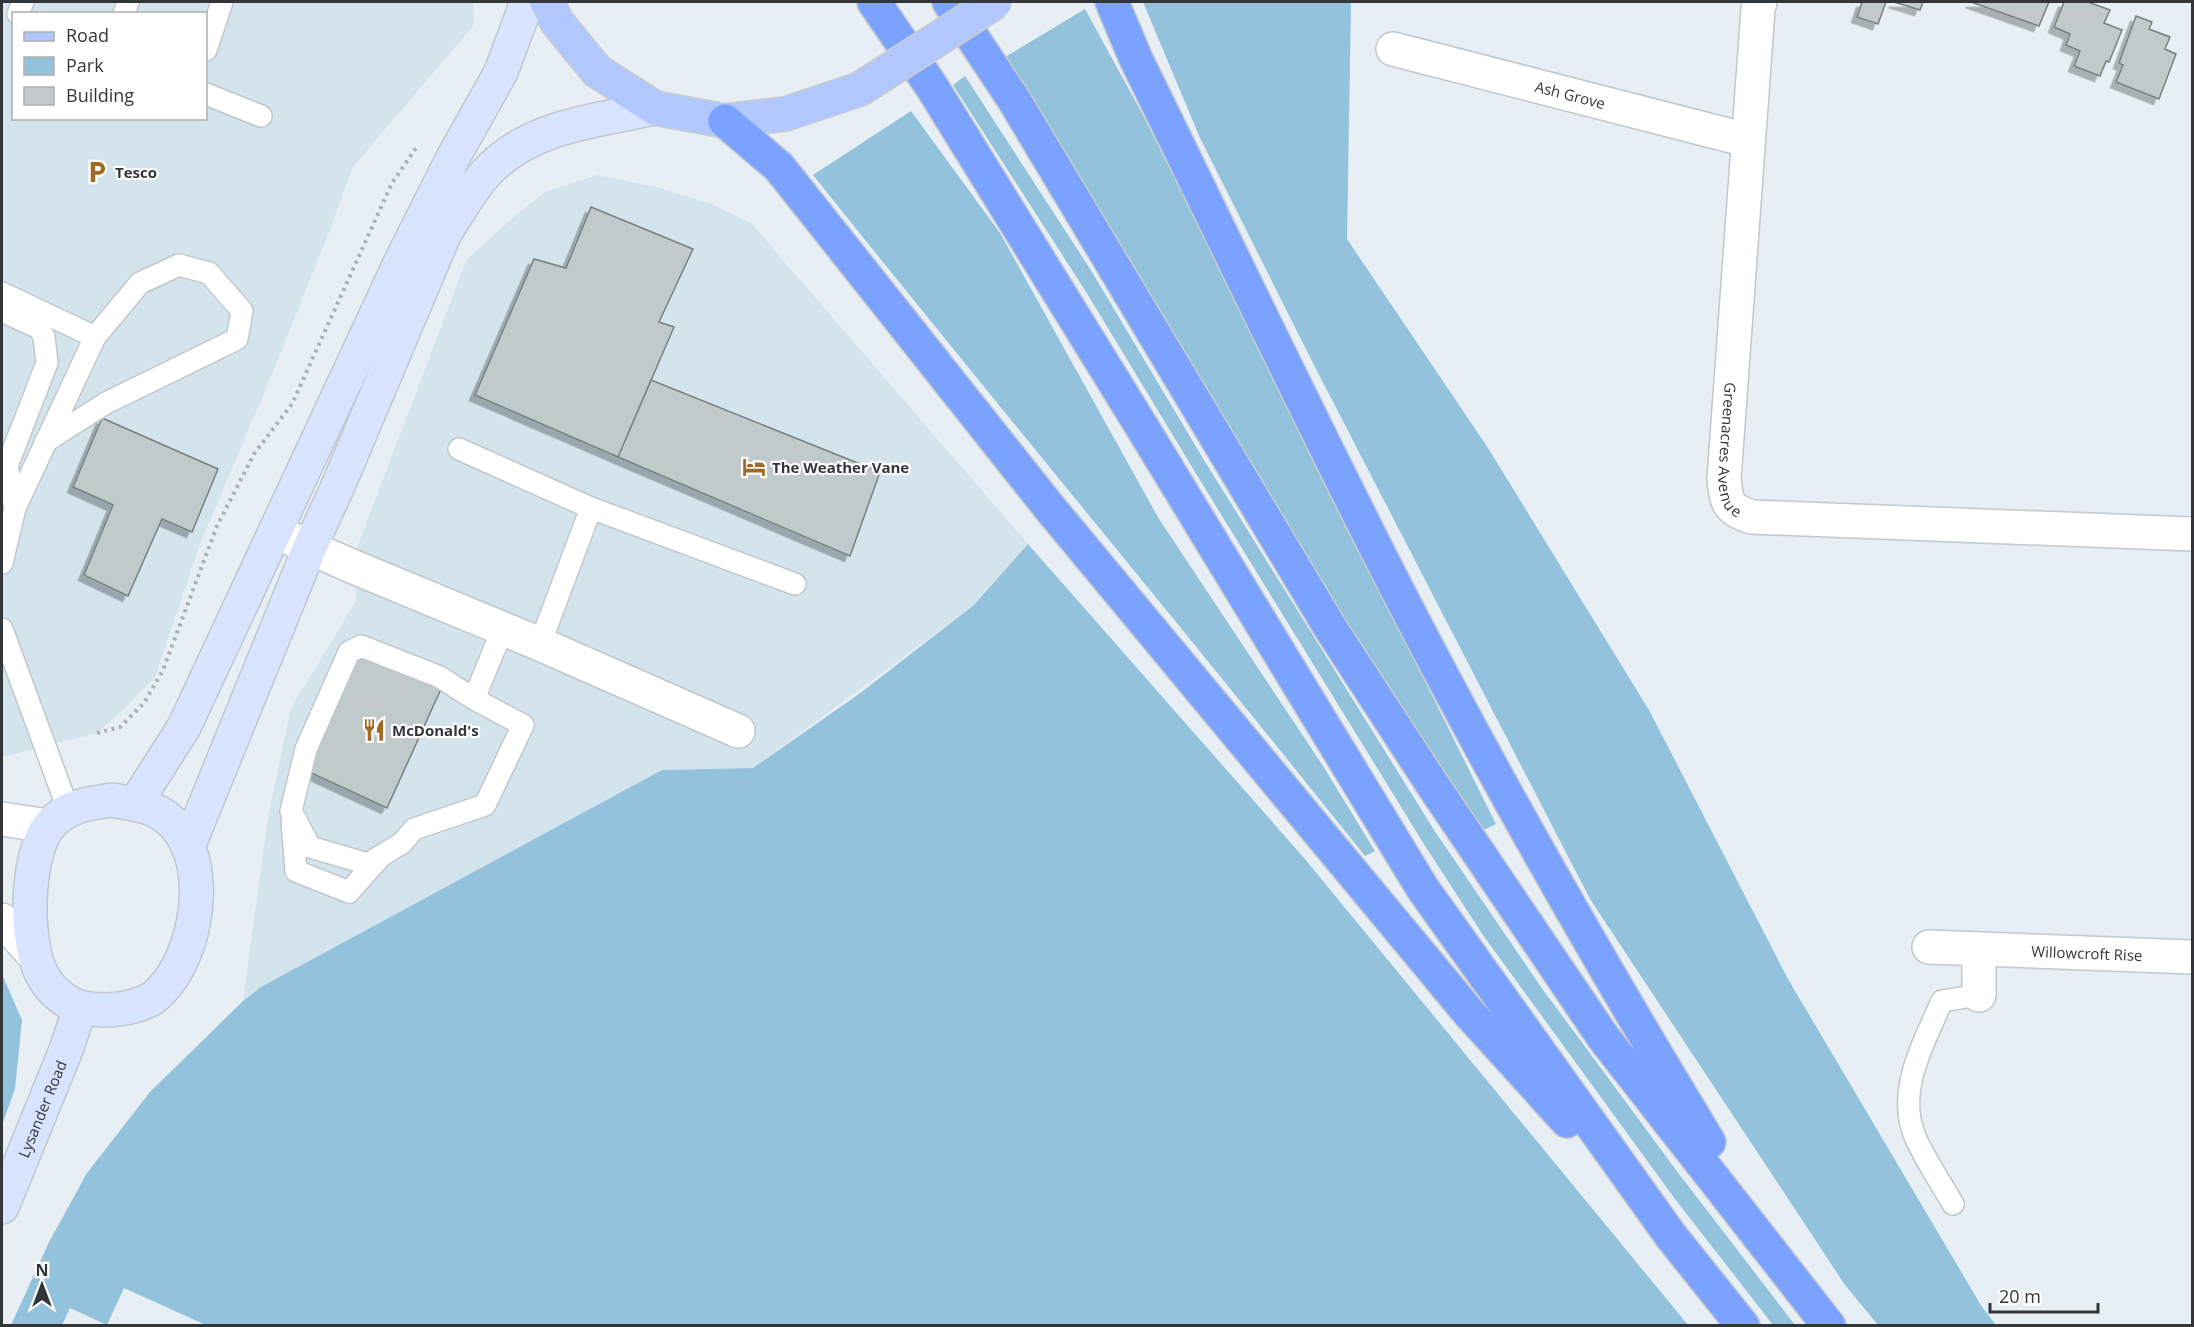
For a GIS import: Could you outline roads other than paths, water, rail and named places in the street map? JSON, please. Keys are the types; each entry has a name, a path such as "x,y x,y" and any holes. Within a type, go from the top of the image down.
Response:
{"highway":[{"path":"874,2 932,87 1423,889 1671,1236 1743,1326"},
{"path":"949,2 1014,100 1331,629 1432,784 1603,1037 1829,1326"},
{"path":"1112,2 1136,59 1406,605 1493,769 1623,1001 1784,1266"},
{"path":"725,121 779,167 1049,507 1469,1013 1671,1236"}],"main road":[{"path":"548,2 557,22 597,71 655,108 725,121 785,114 860,89 995,2"}],"street":[{"path":"135,804 184,727 403,257 455,154 501,72 527,2"},
{"name":"Greenacres Avenue","path":"1760,2 1747,140 1724,479 1726,500 1733,510 1751,517 2193,534"},
{"name":"Ash Grove","path":"1393,49 1747,140"},
{"path":"188,847 310,547 444,235 492,167 525,144 564,127 655,108"},
{"path":"276,532 738,731"},
{"path":"2,819 59,818 88,803 111,800 135,804 160,812 176,827 188,847 194,872 197,898 195,923 186,952 173,975 155,997 127,1008 80,1008 59,996 43,978 34,954 29,908 32,877 37,852 59,818"},
{"path":"2,920 34,954"},
{"name":"Willowcroft Rise","path":"1929,947 2193,957"},
{"path":"1979,949 1979,995"},
{"name":"Lysander Road","path":"2,1208 66,1050 80,1008"}],"lane":[{"path":"207,47 222,2"},
{"path":"207,94 261,116"},
{"path":"2,563 15,508 45,442 95,337 140,283 179,265 209,273 242,311 237,339 106,403 45,442"},
{"path":"2,293 95,337"},
{"path":"2,311 39,328 44,337 47,363 7,466 15,508"},
{"path":"459,449 591,508 795,584"},
{"path":"540,644 591,508"},
{"path":"474,699 503,628"},
{"path":"2,629 59,818"},
{"path":"291,811 310,847 368,864 402,843 414,829 485,805 523,725 474,699 440,677 361,646 349,652 306,749 291,811 296,871 349,892 381,856"},
{"path":"1953,1204 1916,1138 1907,1104 1912,1070 1941,1001 1979,995"}],"place":[{"name":"Tesco","path":"97,172"},
{"name":"The Weather Vane","path":"754,467"},
{"name":"McDonald's","path":"374,730"}]}
